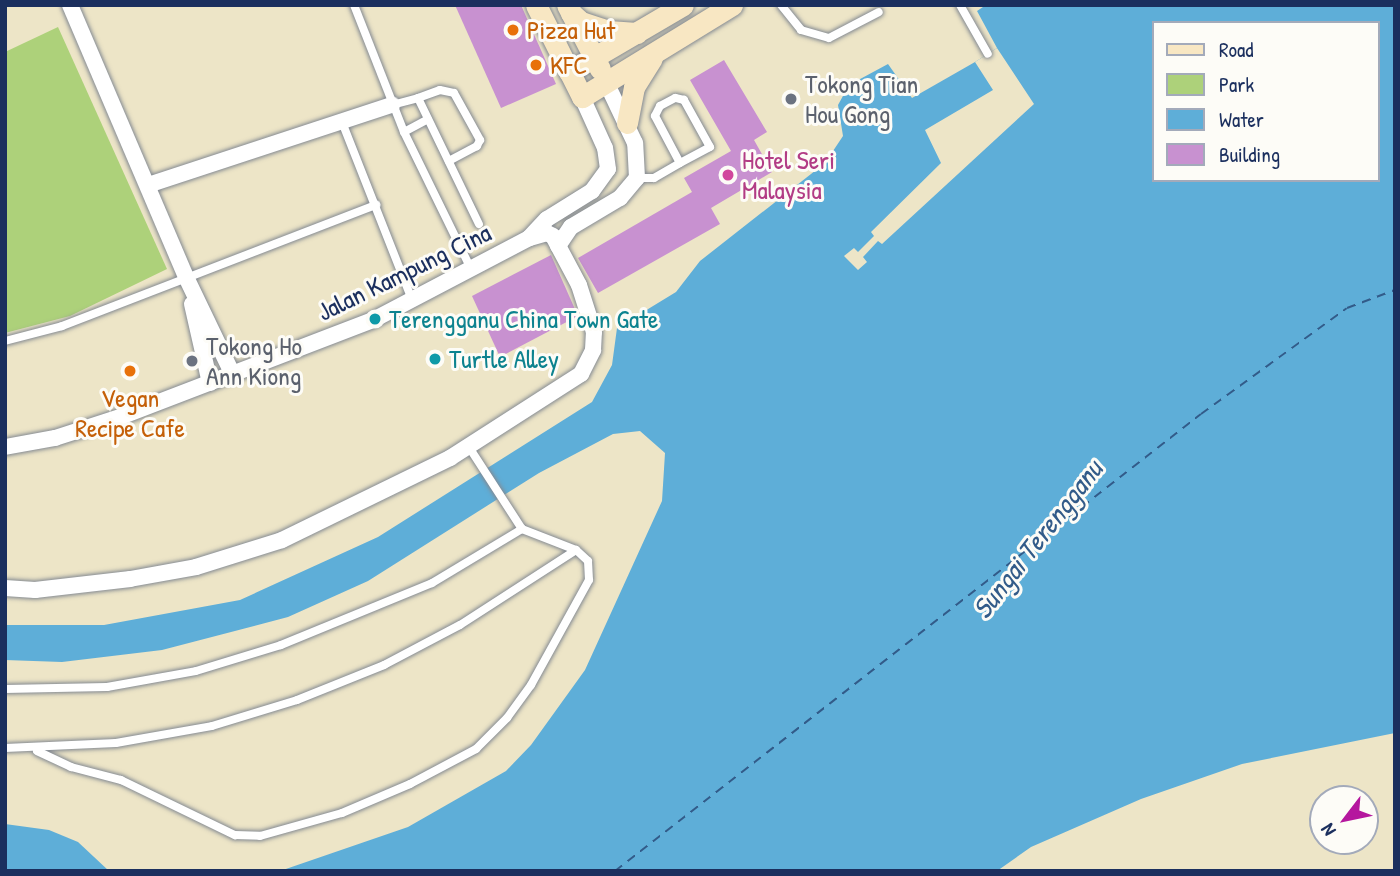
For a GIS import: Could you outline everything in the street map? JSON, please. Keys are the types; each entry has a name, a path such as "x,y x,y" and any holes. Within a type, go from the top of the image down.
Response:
{"main road":[{"path":"536,5 582,97 732,5"},
{"path":"569,72 683,5"},
{"path":"569,9 581,22 608,31 637,33"},
{"path":"569,9 607,82"},
{"path":"627,123 634,87 658,51"}],"street":[{"path":"70,5 186,277 233,375"},
{"path":"558,246 571,227 620,198 637,178 639,163 627,123 607,82"},
{"name":"Jalan Kampung Cina","path":"5,447 55,438 233,375 412,300 529,238 547,219 592,191 608,169 605,148 582,97"},
{"path":"148,185 392,105"},
{"path":"5,588 35,590 196,567 282,540 373,499 469,447 581,374 593,350 594,332 579,285 558,246 547,233 529,238"},
{"path":"186,277 210,383"}],"lane":[{"path":"354,5 404,132 471,268"},
{"path":"781,5 801,30 829,38 879,12"},
{"path":"960,5 988,54"},
{"path":"392,105 440,90 454,93 480,140 477,146 449,161"},
{"path":"418,98 479,224"},
{"path":"637,178 654,178 680,163 710,144 684,100 675,98 660,106 655,116 680,163"},
{"path":"404,132 428,119"},
{"path":"342,122 412,300"},
{"path":"5,341 62,326 376,205"},
{"path":"34,750 71,767 121,780 235,835 260,836 342,813 410,784 476,749 507,718 531,685 589,580 588,561 576,550 522,529 469,447"},
{"path":"5,689 107,687 196,671 281,645 432,583 522,529"},
{"path":"5,748 34,750 116,743 212,726 297,700 384,665 460,625 576,550"}],"green space":[{"path":"58,27 167,269 70,316 5,333 5,52"}],"water":[{"name":"Sungai Terengganu","path":"986,5 1395,5 1395,733 1242,764 1141,799 1031,847 997,871 280,871 408,827 506,771 531,745 585,670 662,501 665,453 640,431 613,434 539,473 368,581 288,617 162,650 62,662 5,660 5,625 104,625 240,600 378,537 592,402 612,365 617,328 676,292 700,261 825,163 843,136 838,105 849,85 888,64 912,98 997,48 977,11"},
{"path":"5,824 49,830 78,842 109,871 5,871"}],"pier":[{"path":"997,48 1034,104 882,244 878,241 863,257 867,262 858,270 844,256 854,248 858,252 874,236 871,232 941,163 925,130 993,90 975,62"}],"building":[{"path":"455,5 521,5 556,84 501,108"},
{"name":"Hotel Seri Malaysia","path":"724,60 767,132 754,140 772,172 711,208 720,224 598,293 578,258 692,192 684,178 731,151 690,80"},
{"path":"551,255 578,316 500,357 472,296"}],"ferry route":[{"path":"615,871 1201,414 1347,308 1395,290"}],"place":[{"name":"Pizza Hut","path":"513,30"},
{"name":"KFC","path":"536,65"},
{"name":"Tokong Tian Hou Gong","path":"791,99"},
{"name":"Hotel Seri Malaysia","path":"728,175"},
{"name":"Terengganu China Town Gate","path":"375,319"},
{"name":"Turtle Alley","path":"435,359"},
{"name":"Tokong Ho Ann Kiong","path":"192,361"},
{"name":"Vegan Recipe Cafe","path":"130,371"}]}
